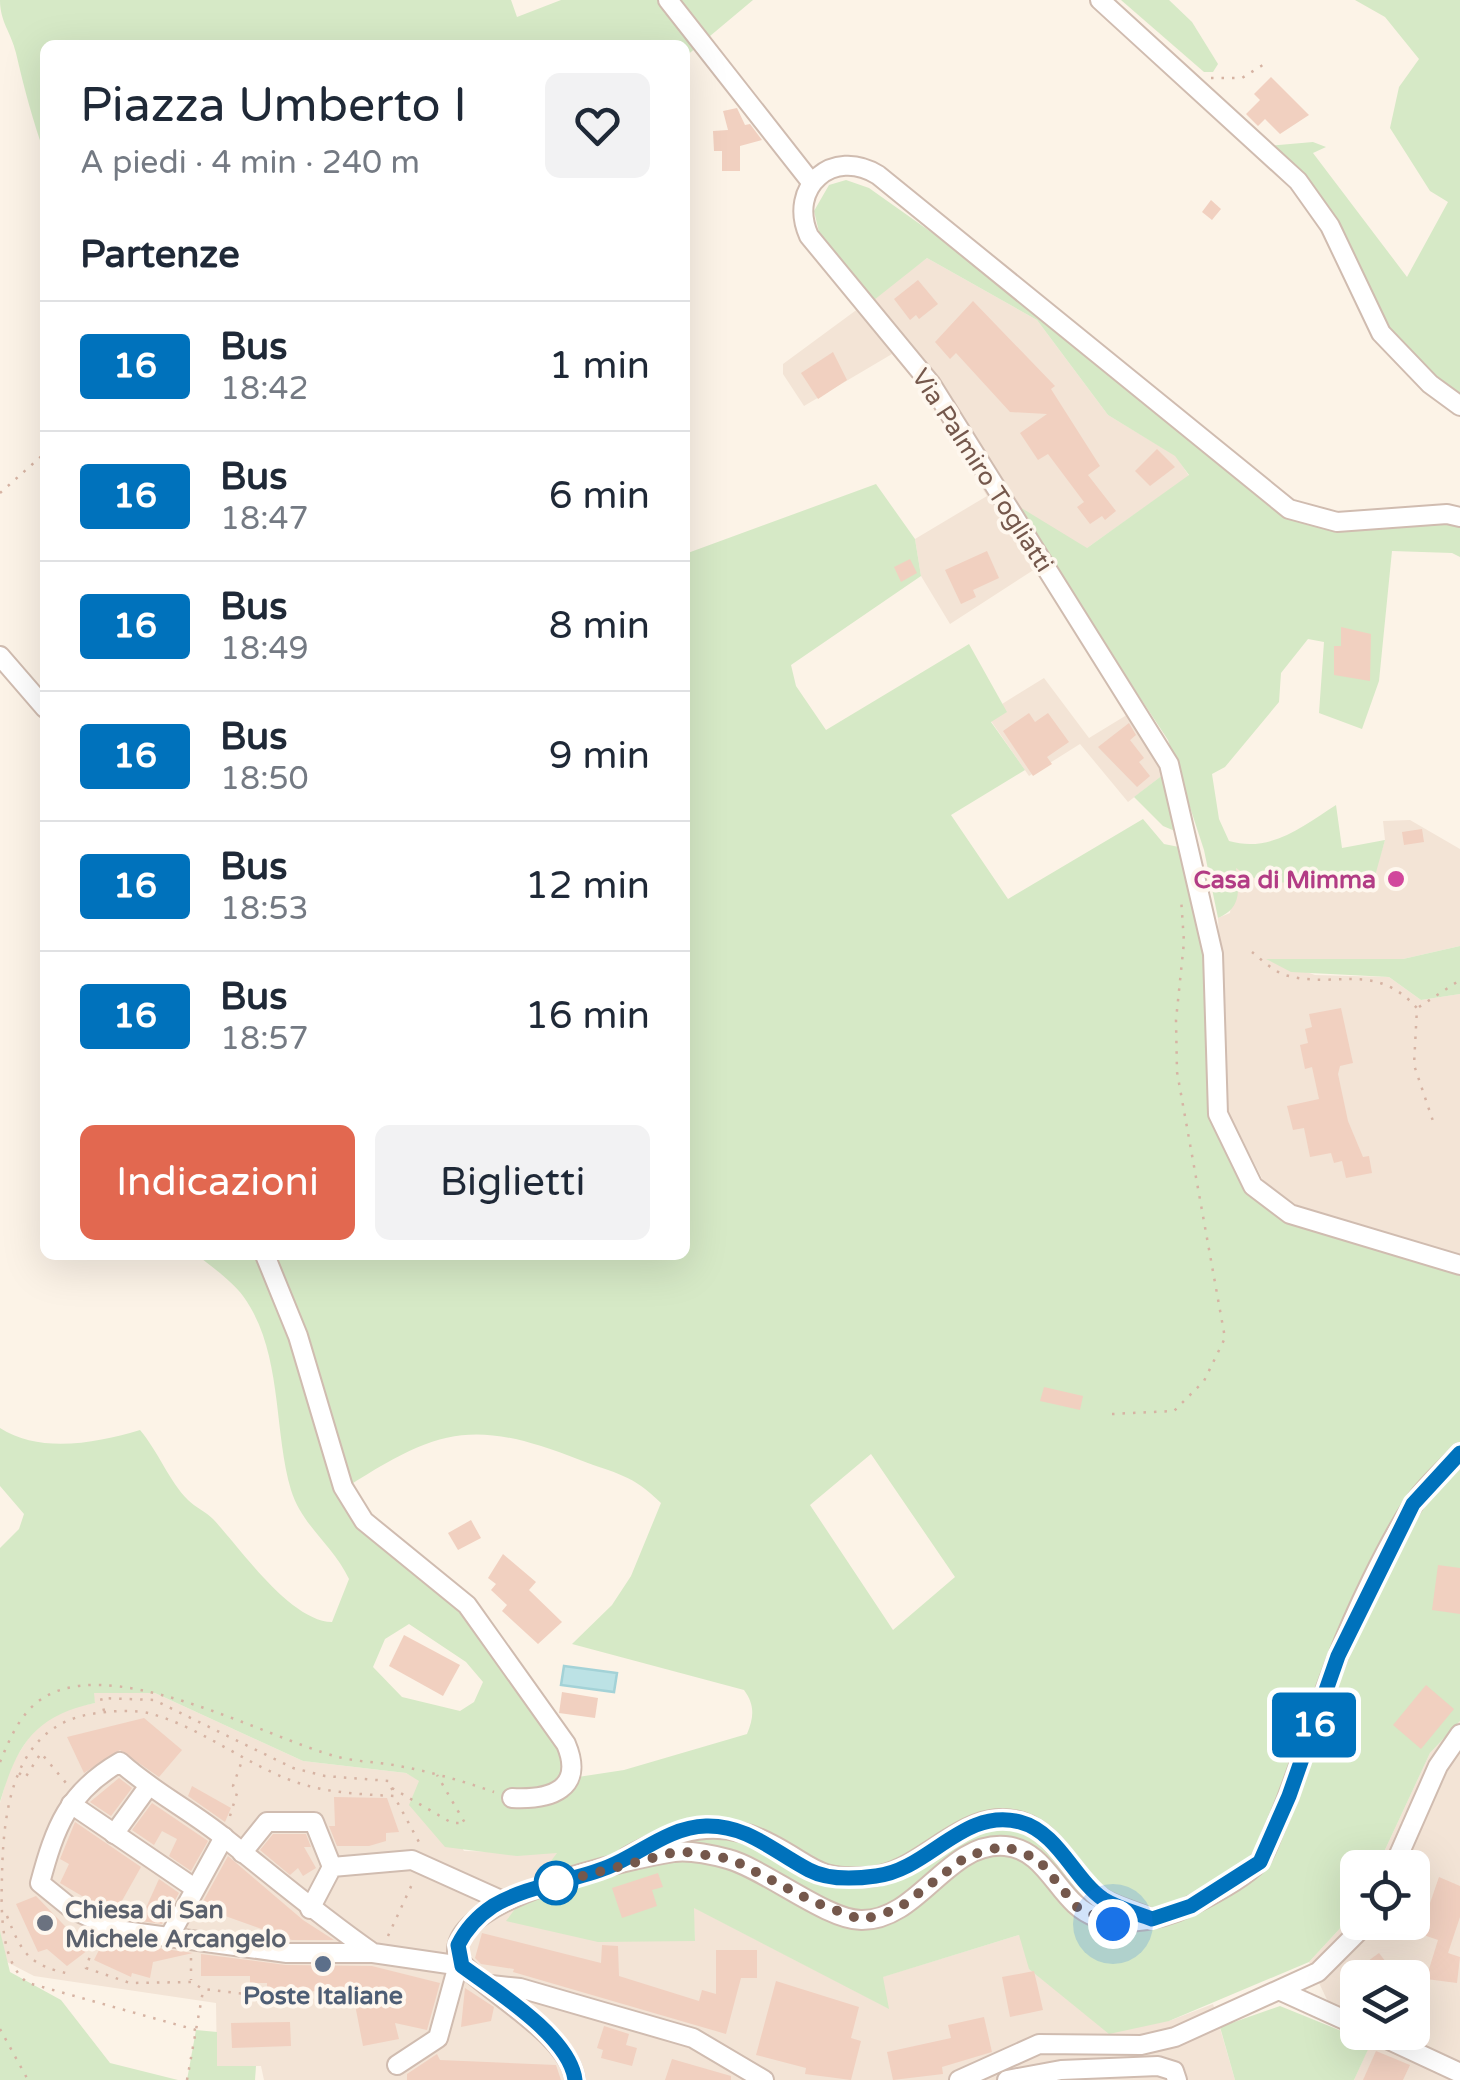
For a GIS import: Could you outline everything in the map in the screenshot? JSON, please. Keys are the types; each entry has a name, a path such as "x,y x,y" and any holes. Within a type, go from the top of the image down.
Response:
{"street":[{"path":"668,0 812,182 827,169 849,164 878,175 1289,509 1337,522 1447,514 1460,517"},
{"path":"1100,0 1298,181 1330,226 1381,334 1430,384 1460,406"},
{"name":"Via Palmiro Togliatti","path":"812,182 802,207 809,236 930,384 1168,764 1214,954 1218,1114 1253,1186 1290,1214 1460,1265"},
{"path":"0,656 40,702"},
{"path":"267,1260 298,1336 343,1488 364,1520 467,1605 566,1744 574,1762 570,1779 547,1797 512,1798"},
{"path":"397,2065 438,2038 460,1965 460,1940 479,1917 504,1901 609,1867 679,1851 731,1859 814,1902 862,1920 898,1909 967,1856 1004,1846 1038,1859 1077,1907 1113,1924 1152,1919 1191,1906 1260,1862 1289,1796 1338,1656 1413,1504 1460,1453"},
{"path":"1401,1850 1438,1766 1460,1734"},
{"path":"378,1953 310,1910 224,1837 148,1787 120,1762 87,1780 71,1804 49,1849 40,1883 72,1909 117,1930 287,1953 378,1953 460,1965 491,1985 566,2053 576,2080"},
{"path":"114,1834 148,1787"},
{"path":"71,1804 193,1886"},
{"path":"609,1867 663,1837 705,1826 745,1833 772,1844 810,1871 843,1878 881,1876 962,1830 996,1817 1026,1824 1065,1856 1103,1899 1152,1919"},
{"path":"242,1853 267,1822 314,1822 332,1867 310,1910"},
{"path":"169,1937 193,1886 224,1837"},
{"path":"332,1867 396,1858 427,1866 504,1901"},
{"path":"966,2078 1039,2044 1162,2041 1318,1972 1350,1940"},
{"path":"491,1985 520,1988 693,2038 764,2080"},
{"path":"1281,1991 1340,2018"},
{"path":"1406,2050 1450,2073"},
{"path":"1007,2080 1061,2070 1158,2066 1174,2071 1177,2080"}],"path":[{"path":"1172,64 1228,80 1253,74 1266,63"},
{"path":"0,493 40,457"},
{"path":"1112,1414 1174,1411 1204,1381 1224,1338 1178,1072 1176,1020 1184,942 1180,890"},
{"path":"1252,952 1280,974 1390,983 1417,1008"},
{"path":"1417,1008 1460,980"},
{"path":"1417,1008 1414,1066 1434,1124"},
{"path":"0,1762 13,1730 34,1705 70,1688 148,1688 264,1734 339,1757 436,1774 512,1798"},
{"path":"105,1712 102,1698 154,1700 292,1768 325,1776 389,1781 394,1796"},
{"path":"150,1714 154,1700"},
{"path":"197,1734 200,1723"},
{"path":"224,1837 237,1793 233,1786 244,1744"},
{"path":"18,1772 26,1778 41,1753 65,1778 71,1804"},
{"path":"288,1779 292,1768"},
{"path":"392,1788 452,1823 466,1823 436,1774"},
{"path":"378,1953 407,1889 427,1866"},
{"path":"4,1910 28,1958 36,1965 70,1974"},
{"path":"101,1922 86,1968 130,1983 191,1982 203,1989 280,1998"},
{"path":"191,1939 191,1982"},
{"path":"187,2080 203,1989"},
{"path":"62,1995 196,2030"},
{"path":"0,2029 28,2080"}],"shaded area":[{"path":"927,258 1037,320 1108,415 1176,456 1189,476 1087,548 1049,560 950,624 921,576 915,539 987,496 925,394 892,354 804,406 783,374 783,364"},
{"path":"1044,678 1089,738 1130,713 1164,774 1128,802 1080,744 1029,776 991,721 1006,712 1002,704"},
{"path":"1410,820 1460,849 1460,946 1403,959 1269,959 1315,975 1389,977 1421,1000 1460,994 1460,1255 1306,1211 1265,1184 1226,1108 1218,918 1230,913 1235,867 1300,882 1352,873 1374,875 1385,840 1383,821"},
{"path":"93,1693 155,1693 303,1761 406,1773 419,1780 464,1851 558,1853 507,1920 695,1940 693,1907 888,2008 882,1977 1019,1935 1169,2021 1213,2004 1235,2080 264,2080 261,2066 217,2066 216,2003 34,1976 5,1961 0,1931 0,1803 10,1767 33,1731 61,1710 95,1703"},
{"path":"1460,1721 1460,2080 1354,2080 1367,2050 1430,2050 1430,1960 1340,1960 1340,2014 1332,2010 1309,1962 1340,1928 1340,1940 1430,1940 1430,1850 1385,1850 1430,1753"}],"green space":[{"path":"0,0 511,0 517,17 561,0 753,0 690,53 690,40 40,40 40,139"},
{"path":"1121,0 1169,0 1192,22 1218,64 1213,72 1204,72"},
{"path":"1355,0 1460,0 1460,395 1402,342 1377,312 1267,146 1313,142 1326,147 1313,153 1407,277 1448,202 1430,191 1390,128 1399,87 1419,59 1385,17"},
{"path":"846,180 869,188 1034,305 1285,513 1446,518 1460,523 1460,557 1452,553 1392,551 1379,681 1362,729 1319,713 1324,642 1308,639 1281,673 1279,702 1225,767 1212,774 1219,819 1229,841 1272,841 1336,805 1342,848 1385,840 1375,876 1286,883 1252,877 1236,868 1235,904 1218,918 1204,850 1168,740 1010,501 1087,548 1189,475 1175,456 1108,415 1037,320 927,258 874,300 819,232 814,211 829,185"},
{"path":"876,484 915,539 921,576 791,665 796,686 826,730 969,644 1007,712 991,722 1025,770 951,815 1008,899 1143,819 1164,844 1179,847 1209,954 1214,1115 1249,1188 1287,1217 1460,1270 1460,1721 1430,1753 1385,1850 1340,1850 1340,1928 1309,1962 1169,2021 1109,2034 1029,1969 1019,1935 883,1977 889,2009 694,1908 695,1941 598,1942 506,1921 557,1853 517,1856 445,1847 409,1805 419,1781 406,1773 303,1761 155,1693 94,1693 95,1703 43,1725 21,1749 0,1802 0,1548 19,1529 24,1514 0,1486 0,1428 33,1441 69,1444 140,1430 181,1492 213,1519 267,1581 300,1610 332,1622 349,1579 302,1514 291,1490 271,1365 256,1318 238,1290 204,1260 264,1260 341,1489 465,1608 578,1777 624,1770 747,1734 752,1711 744,1690 572,1644 612,1605 631,1576 661,1503 651,1493 614,1472 544,1447 485,1435 434,1441 347,1487 270,1260 690,1260 690,552","holes":["871,1454 955,1577 893,1630 810,1505","409,1624 466,1662 483,1682 474,1702 460,1711 402,1697 373,1667 385,1639"]},
{"path":"1164,774 1182,834 1163,826 1134,797"},
{"path":"1460,946 1460,994 1421,1000 1389,977 1291,972 1266,959 1403,959"},
{"path":"0,1931 10,1972 61,2000 110,2063 178,2080 0,2080"},
{"path":"1280,2006 1340,2030 1340,2050 1368,2050 1354,2080 1235,2080 1220,2027"},
{"path":"196,2030 217,2032 217,2066 256,2066 255,2080 187,2080"}],"water":[{"path":"564,1666 617,1673 614,1692 561,1685"}],"building":[{"path":"1271,77 1309,115 1280,134 1265,119 1258,126 1246,114 1260,100 1254,94"},
{"path":"737,108 745,125 750,124 762,140 740,146 740,171 722,171 722,151 714,151 713,131 728,130 723,111"},
{"path":"1211,200 1221,209 1212,220 1202,212"},
{"path":"918,280 938,304 919,319 916,315 910,320 894,299"},
{"path":"973,301 1055,386 1051,389 1100,466 1088,475 1116,511 1105,520 1102,516 1090,524 1077,507 1084,502 1048,454 1038,460 1020,433 1047,414 1010,412 956,353 950,359 935,342"},
{"path":"833,352 847,380 818,399 801,373"},
{"path":"1157,449 1175,467 1150,486 1135,471"},
{"path":"987,551 999,578 973,590 976,597 961,604 945,570"},
{"path":"910,559 917,573 901,582 894,567"},
{"path":"1341,627 1371,634 1370,681 1334,675 1334,646 1341,646"},
{"path":"1029,713 1035,722 1048,713 1069,742 1047,757 1052,764 1033,776 1003,731"},
{"path":"1129,723 1136,735 1130,740 1144,758 1139,762 1150,776 1137,787 1098,747"},
{"path":"1422,829 1424,842 1404,845 1402,832"},
{"path":"1341,1008 1353,1063 1340,1066 1338,1074 1348,1121 1363,1157 1369,1156 1372,1173 1346,1178 1342,1161 1334,1163 1331,1153 1310,1157 1304,1128 1293,1130 1287,1106 1319,1099 1312,1067 1305,1069 1300,1045 1308,1043 1305,1029 1312,1027 1309,1014"},
{"path":"1044,1387 1083,1396 1080,1410 1040,1401"},
{"path":"471,1520 481,1538 458,1550 448,1533"},
{"path":"503,1554 536,1582 529,1590 562,1622 538,1644 502,1611 507,1605 491,1590 496,1584 488,1578"},
{"path":"1438,1565 1460,1568 1460,1614 1432,1610"},
{"path":"404,1635 460,1665 443,1696 389,1666"},
{"path":"1426,1685 1454,1709 1421,1749 1393,1725"},
{"path":"562,1692 598,1698 595,1718 559,1713"},
{"path":"144,1718 182,1750 159,1777 120,1750 84,1773 67,1737"},
{"path":"119,1778 132,1788 111,1816 90,1802"},
{"path":"192,1786 231,1808 225,1822 188,1796"},
{"path":"334,1797 387,1798 399,1832 386,1833 386,1841 369,1846 337,1846 329,1826 335,1826"},
{"path":"152,1803 208,1841 191,1871 169,1856 177,1839 162,1831 154,1845 132,1830"},
{"path":"75,1822 141,1867 114,1915 60,1883 69,1864 60,1859"},
{"path":"273,1834 306,1834 311,1847 304,1847 316,1868 303,1876 298,1868 290,1875 260,1850"},
{"path":"228,1856 303,1920 334,1940 292,1940 200,1907"},
{"path":"658,1873 663,1887 652,1890 657,1906 622,1918 612,1888"},
{"path":"1439,1877 1460,1886 1460,1917 1448,1953 1460,1957 1457,1983 1430,1980 1438,1940 1430,1937 1430,1903"},
{"path":"159,1879 179,1893 162,1924 140,1921"},
{"name":"Chiesa di San Michele Arcangelo","path":"36,1896 88,1950 67,1966 47,1949 38,1952 16,1904"},
{"path":"482,1933 601,1963 602,1945 618,1946 619,1976 699,2001 702,1990 716,1994 716,1950 757,1950 757,1978 741,1978 726,2034 513,1972 514,1969 481,1964 475,1958"},
{"path":"105,1938 193,1953 153,1962 150,1978 132,1973 131,1977 94,1960"},
{"path":"201,1954 286,1965 372,1966 440,1983 427,2030 395,2023 399,2039 363,2046 352,1989 267,1994 267,1983 250,1983 250,1976 201,1976"},
{"path":"1034,1971 1043,2010 1010,2017 1002,1977"},
{"path":"776,1981 859,2007 851,2038 861,2041 851,2080 805,2074 806,2068 756,2055"},
{"path":"465,1988 494,2007 491,2021 461,2027"},
{"path":"984,2017 992,2052 942,2067 943,2074 893,2080 887,2052 951,2038 948,2025"},
{"path":"290,2022 291,2046 232,2048 231,2023"},
{"path":"604,2026 629,2034 626,2045 637,2048 632,2066 601,2058 603,2050 597,2048"},
{"path":"1376,2051 1410,2065 1403,2080 1363,2080"},
{"path":"437,2054 440,2060 556,2065 561,2080 407,2080 407,2074"},
{"path":"672,2059 731,2076 731,2080 665,2080"}],"bus line":[{"name":"16","path":"575,2080 570,2059 560,2047 502,1994 462,1966 456,1950 474,1922 496,1904 609,1867 663,1837 705,1826 745,1833 772,1844 810,1871 843,1878 881,1876 962,1830 996,1817 1026,1824 1065,1856 1103,1899 1152,1919 1191,1906 1260,1862 1289,1796 1338,1656 1413,1504 1460,1453"}],"place":[{"name":"Casa di Mimma","path":"1396,879"},
{"name":"Chiesa di San Michele Arcangelo","path":"45,1923"},
{"name":"Poste Italiane","path":"323,1964"}],"route":[{"path":"556,1883 552,1884 679,1851 731,1859 814,1902 862,1920 898,1909 967,1856 1004,1846 1038,1859 1077,1907 1113,1924"}]}
